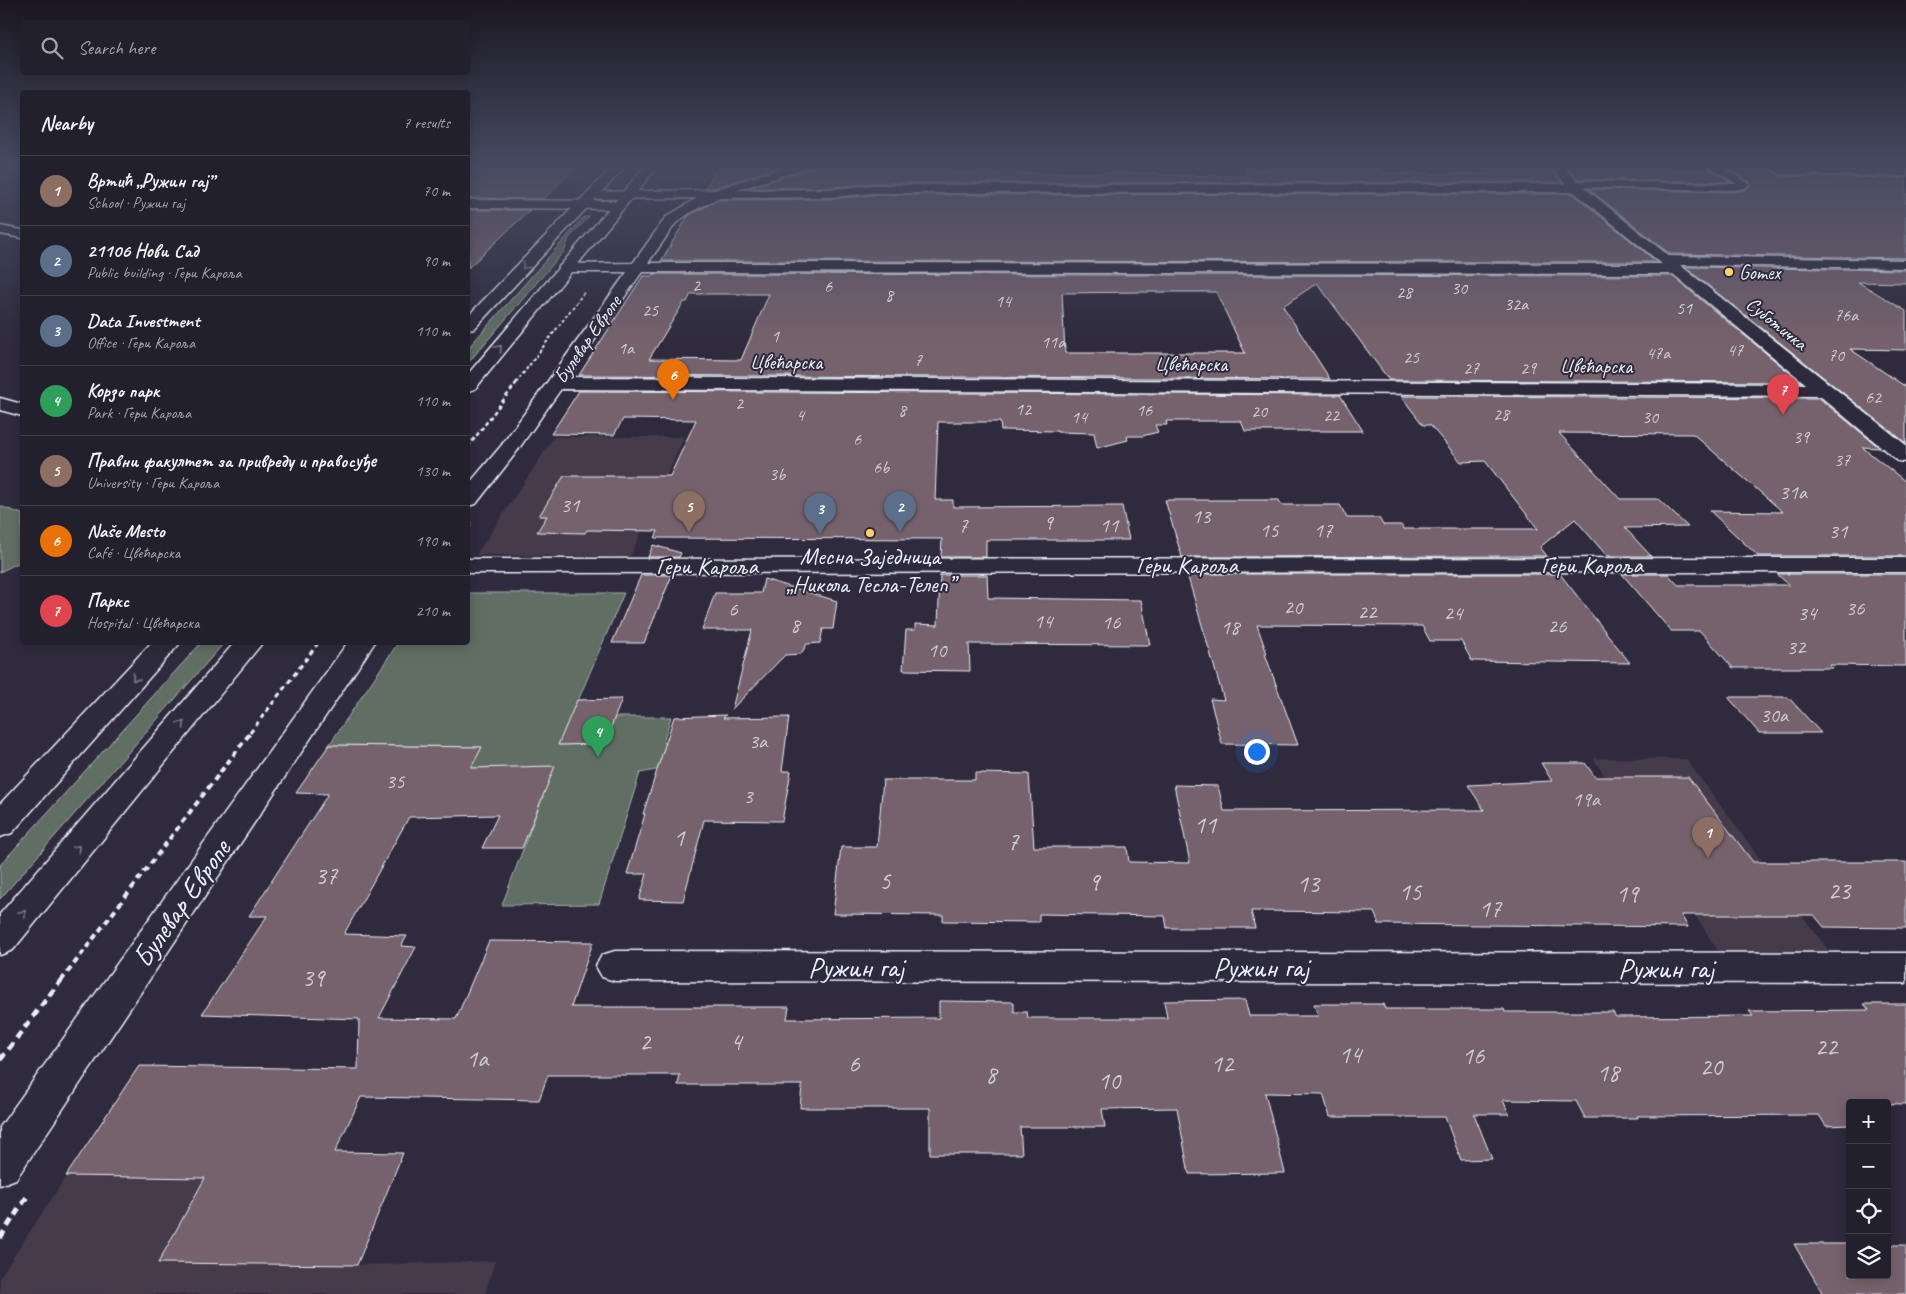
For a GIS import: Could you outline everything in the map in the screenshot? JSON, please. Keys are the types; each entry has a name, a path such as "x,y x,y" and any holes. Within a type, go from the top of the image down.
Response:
{"street":[{"path":"470,320 564,224"},
{"path":"470,383 603,224"},
{"name":"Булевар Европе","path":"470,497 508,450 668,224"},
{"name":"Суботичка","path":"1622,224 1906,456"},
{"path":"0,230 20,234"},
{"path":"567,267 1905,264"},
{"name":"Цвећарска","path":"556,383 1826,390"},
{"path":"0,404 20,409"},
{"name":"Гери Кароља","path":"470,566 1906,565"},
{"path":"4,814 165,645"},
{"path":"0,940 247,645"},
{"name":"Булевар Европе","path":"0,1164 360,645"},
{"name":"Ружин гај","path":"616,966 1906,968"}],"path":[{"path":"470,444 603,267"},
{"path":"0,1060 316,645"}],"shaded area":[{"path":"554,437 684,437 630,557 476,555"},
{"path":"1593,758 1686,759 1834,958 1722,957"},
{"path":"139,1066 374,1069 335,1151 403,1153 357,1265 495,1261 485,1294 0,1294 0,1277"}],"green space":[{"path":"577,224 582,224 569,238 565,250 470,361 470,346"},
{"path":"0,506 20,513 20,562 0,572"},
{"path":"470,593 624,593 559,745 604,744 615,717 671,717 663,743 722,742 716,771 656,770 640,773 599,904 502,905 543,796 491,768 471,768 481,747 329,745 397,645 470,645"},
{"path":"199,645 222,645 0,899 0,865"}],"building":[{"path":"470,224 515,224 470,266"},
{"path":"683,224 1611,224 1657,262 661,261"},
{"path":"1633,224 1906,224 1906,258 1670,254"},
{"path":"1685,267 1906,270 1906,283 1858,282 1906,311 1906,350 1850,349 1906,387 1906,443"},
{"path":"654,274 1672,276 1801,382 1389,380 1317,283 1283,306 1330,379 579,375 643,276 652,276","holes":["1216,292 1245,353 1065,353 1062,293","691,294 769,294 741,360 649,359 684,302 687,302"]},
{"path":"579,391 1340,395 1363,431 1245,431 1241,421 1166,421 1167,425 1155,425 1158,432 1142,436 1127,436 1128,440 1097,448 1094,433 1001,430 1000,422 938,422 935,500 953,500 953,507 1122,506 1129,540 986,540 986,557 941,557 942,539 655,538 658,531 587,530 585,533 537,532 547,516 539,516 564,476 670,476 696,420 623,419 614,435 551,434"},
{"path":"1401,396 1819,398 1880,448 1862,447 1906,482 1906,556 1758,556 1710,511 1783,512 1693,434 1559,433 1620,499 1658,499 1688,527 1625,528 1651,556 1607,556 1575,519 1540,547 1547,556 1182,557 1165,500 1279,500 1281,505 1340,505 1347,518 1379,518 1383,525 1401,525 1404,529 1538,529 1485,461 1461,462 1430,425 1423,425"},
{"path":"653,545 681,553 679,557 648,557"},
{"path":"1187,574 1560,574 1630,663 1472,661 1461,641 1430,641 1422,626 1257,625 1267,654 1265,654 1298,745 1222,744 1210,699 1224,700"},
{"path":"1622,574 1668,574 1678,585 1789,585 1777,574 1906,574 1906,666 1829,665 1832,668 1733,668 1700,631 1671,631"},
{"path":"641,575 672,575 644,643 612,643"},
{"path":"940,575 987,575 988,598 1141,600 1150,645 969,644 970,671 903,670 906,630 915,630 915,624 938,625"},
{"path":"764,579 837,601 833,629 823,629 820,643 807,644 801,654 785,655 732,709 752,630 702,630 715,593 761,593"},
{"path":"1728,697 1788,697 1821,733 1759,733"},
{"path":"622,699 604,744 558,745 577,700"},
{"path":"726,715 723,718 789,717 782,771 791,771 782,821 704,820 683,901 639,900 647,874 627,874 645,814 643,814 674,717"},
{"path":"329,745 482,747 471,768 555,766 522,848 482,848 498,815 409,817 344,934 407,936 401,946 416,947 379,1018 456,1019 489,941 593,942 571,1007 789,1007 787,1019 939,1018 939,1001 1014,1002 1014,1012 1027,1012 1028,1018 1167,1018 1164,1001 1245,1000 1249,1016 1318,1016 1314,1004 1383,1004 1385,1009 1504,1009 1505,1012 1613,1012 1616,1017 1753,1016 1749,1011 1869,1010 1864,1004 1906,1004 1906,1104 1891,1104 1891,1099 1846,1099 1846,1125 1826,1126 1819,1115 1585,1118 1576,1101 1503,1100 1509,1114 1474,1114 1492,1159 1461,1160 1445,1117 1330,1117 1323,1094 1265,1093 1285,1173 1189,1174 1177,1108 1102,1109 1105,1127 1020,1127 1022,1154 930,1154 930,1108 800,1108 802,1085 678,1085 680,1075 548,1075 539,1100 361,1097 335,1152 403,1153 357,1265 158,1263 205,1178 66,1176 139,1066 358,1069 359,1019 202,1014 267,916 249,916 328,794 296,793"},
{"path":"1541,763 1585,763 1595,777 1688,777 1753,862 1906,862 1906,928 1824,927 1814,915 1681,915 1688,927 1379,924 1374,912 1251,911 1255,928 1167,928 1165,916 1039,914 1039,922 943,921 943,915 833,914 841,847 877,847 883,780 975,780 975,773 1029,774 1034,847 1127,847 1129,862 1190,863 1174,785 1218,786 1224,811 1484,810 1468,785 1552,781"},
{"path":"1794,1244 1846,1244 1846,1279 1891,1279 1891,1245 1906,1245 1906,1294 1823,1294"}],"place":[{"name":"Gomex","path":"1729,272"},
{"name":"Naše Mesto","path":"673,400"},
{"name":"Паркс","path":"1783,415"},
{"name":"Правни факултет за привреду и правосуђе","path":"689,532"},
{"name":"21106 Нови Сад","path":"900,532"},
{"name":"Месна Заједница „Никола Тесла-Телеп”","path":"870,533"},
{"name":"Data Investment","path":"820,534"},
{"name":"Корзо парк","path":"598,757"},
{"name":"Вртић „Ружин гај”","path":"1708,858"}]}
